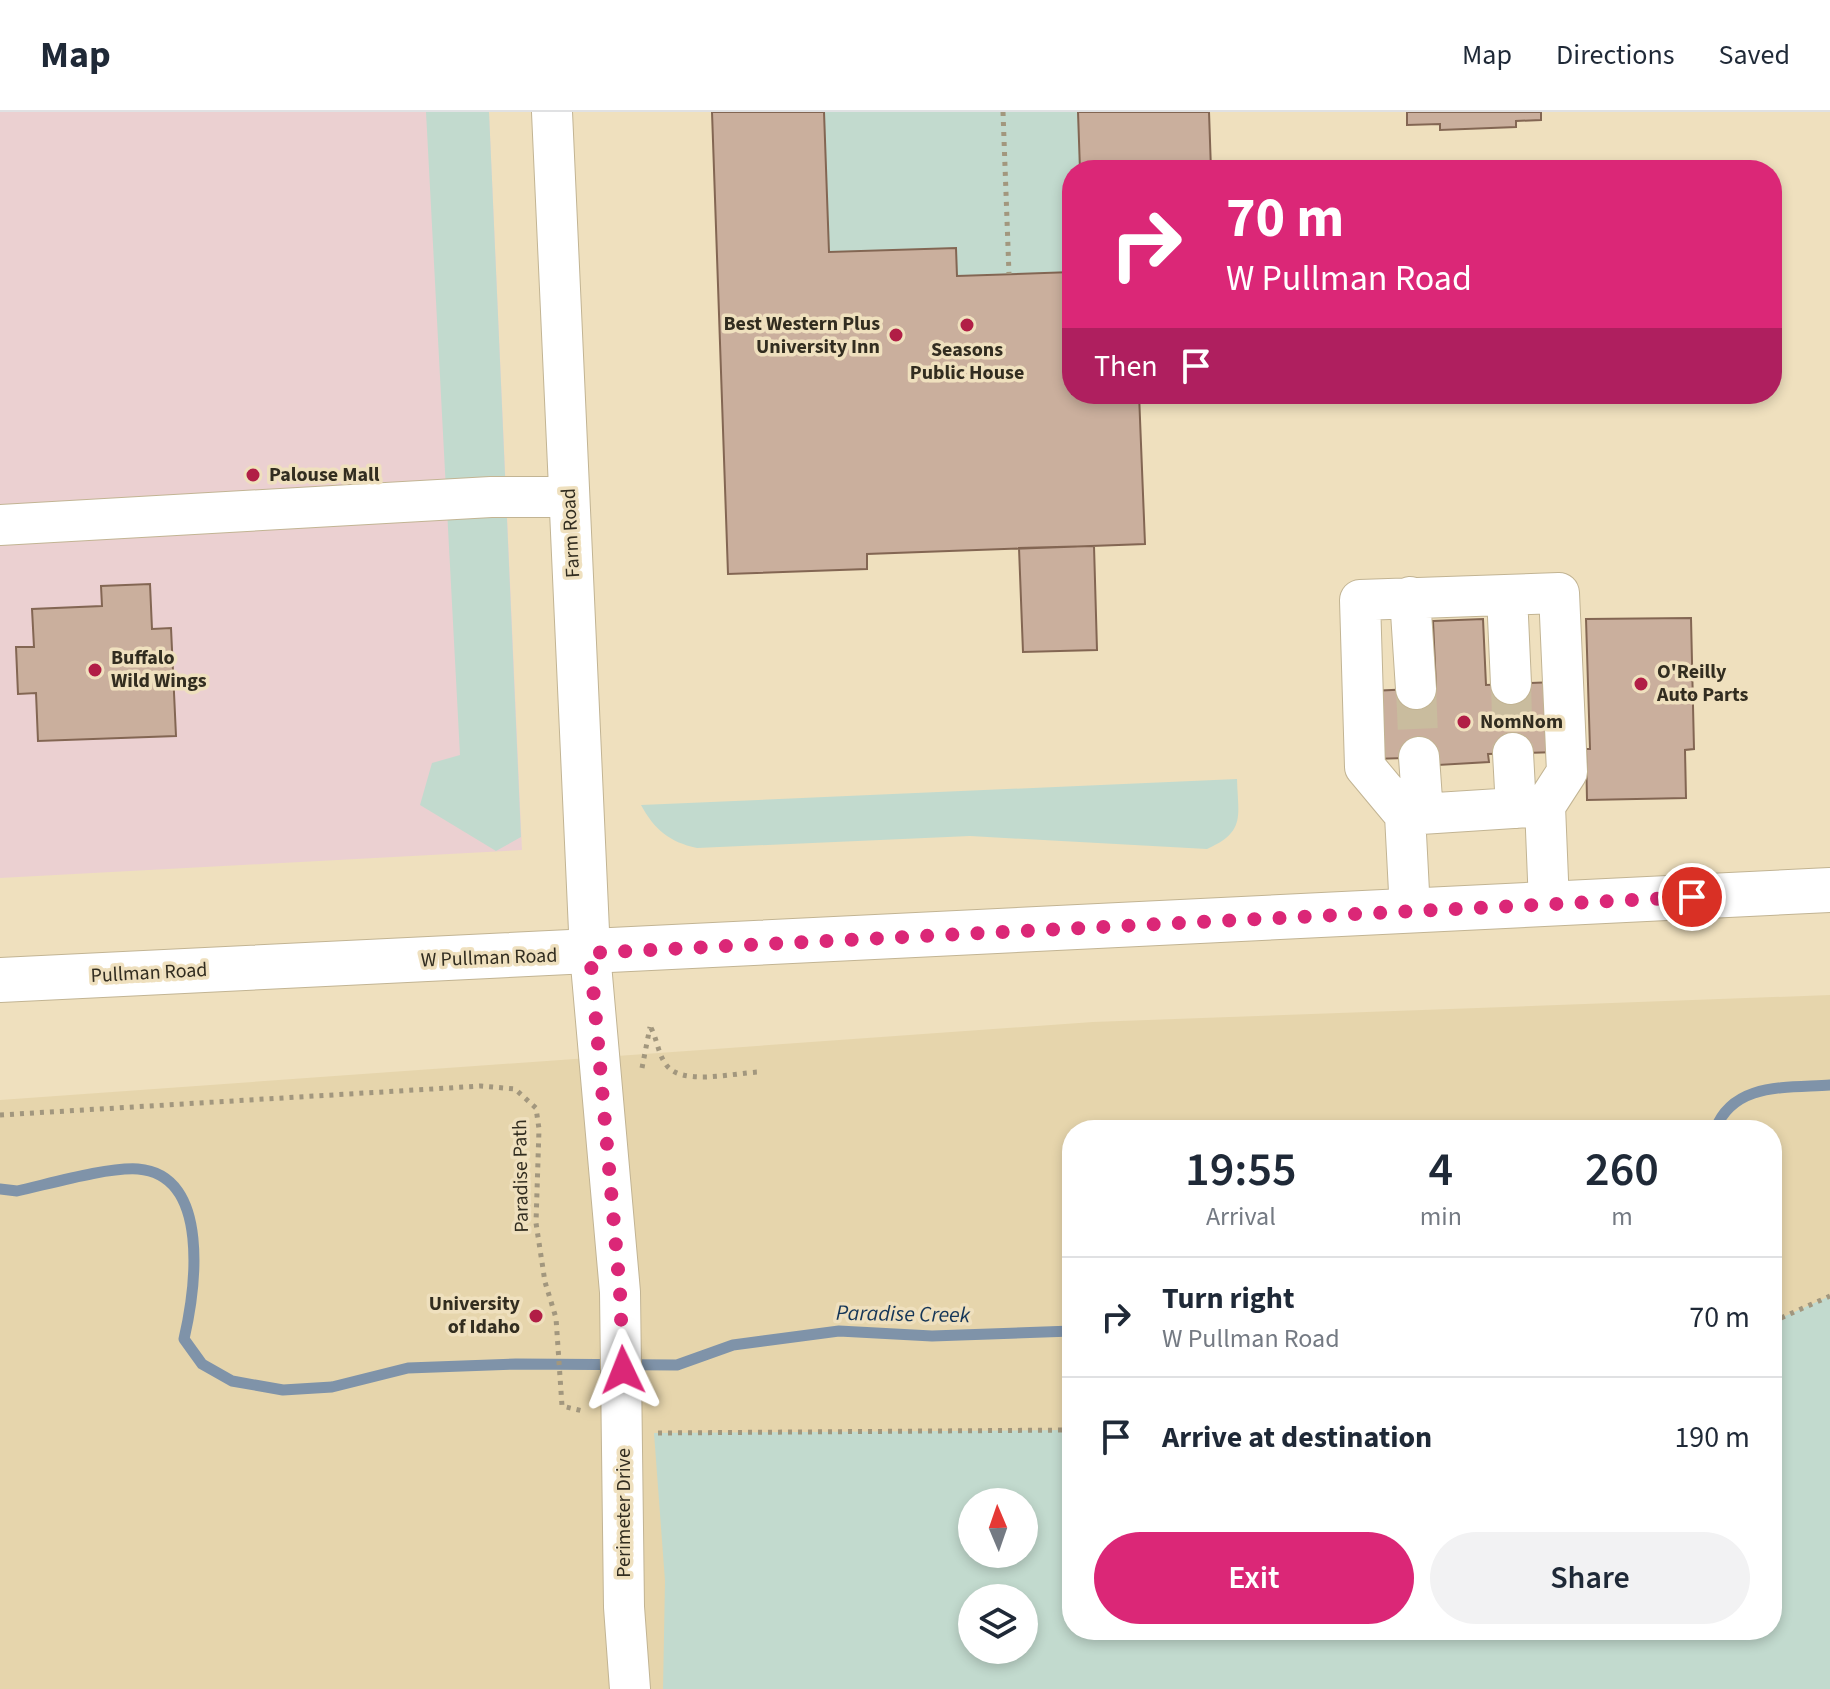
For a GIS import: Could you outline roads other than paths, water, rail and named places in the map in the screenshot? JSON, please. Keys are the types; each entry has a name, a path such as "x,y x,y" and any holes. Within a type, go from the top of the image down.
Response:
{"main road":[{"name":"W Pullman Road","path":"298,966 1830,890"},
{"name":"Pullman Road","path":"0,980 298,966"}],"street":[{"name":"Farm Road","path":"552,112 590,953"},
{"path":"0,525 491,497 569,497"},
{"path":"1559,593 1567,772 1530,807 1414,814 1365,767 1360,600 1507,595 1559,593"},
{"path":"1507,595 1511,684"},
{"path":"1410,597 1416,689"},
{"path":"1513,753 1530,807 1549,904"},
{"path":"1410,911 1419,757"},
{"name":"Perimeter Drive","path":"590,953 620,1292 639,1428 624,1607 630,1689"}],"waterway":[{"name":"Paradise Creek","path":"1720,1120 1734,1103 1748,1095 1779,1088 1830,1085"},
{"name":"Paradise Creek","path":"0,1189 17,1191 125,1169 138,1169 162,1176 178,1191 188,1213 193,1238 192,1293 184,1339 202,1364 232,1381 283,1390 332,1387 408,1368 516,1364 677,1365 733,1345 839,1331 932,1336 1062,1331"}],"tunnel":[{"path":"1511,684 1513,753"},
{"path":"1416,689 1419,757"}],"place":[{"name":"Seasons Public House","path":"967,325"},
{"name":"Best Western Plus University Inn","path":"896,335"},
{"name":"Palouse Mall","path":"253,475"},
{"name":"Buffalo Wild Wings","path":"95,670"},
{"name":"O'Reilly Auto Parts","path":"1641,684"},
{"name":"NomNom","path":"1464,722"},
{"name":"University of Idaho","path":"536,1316"}]}
